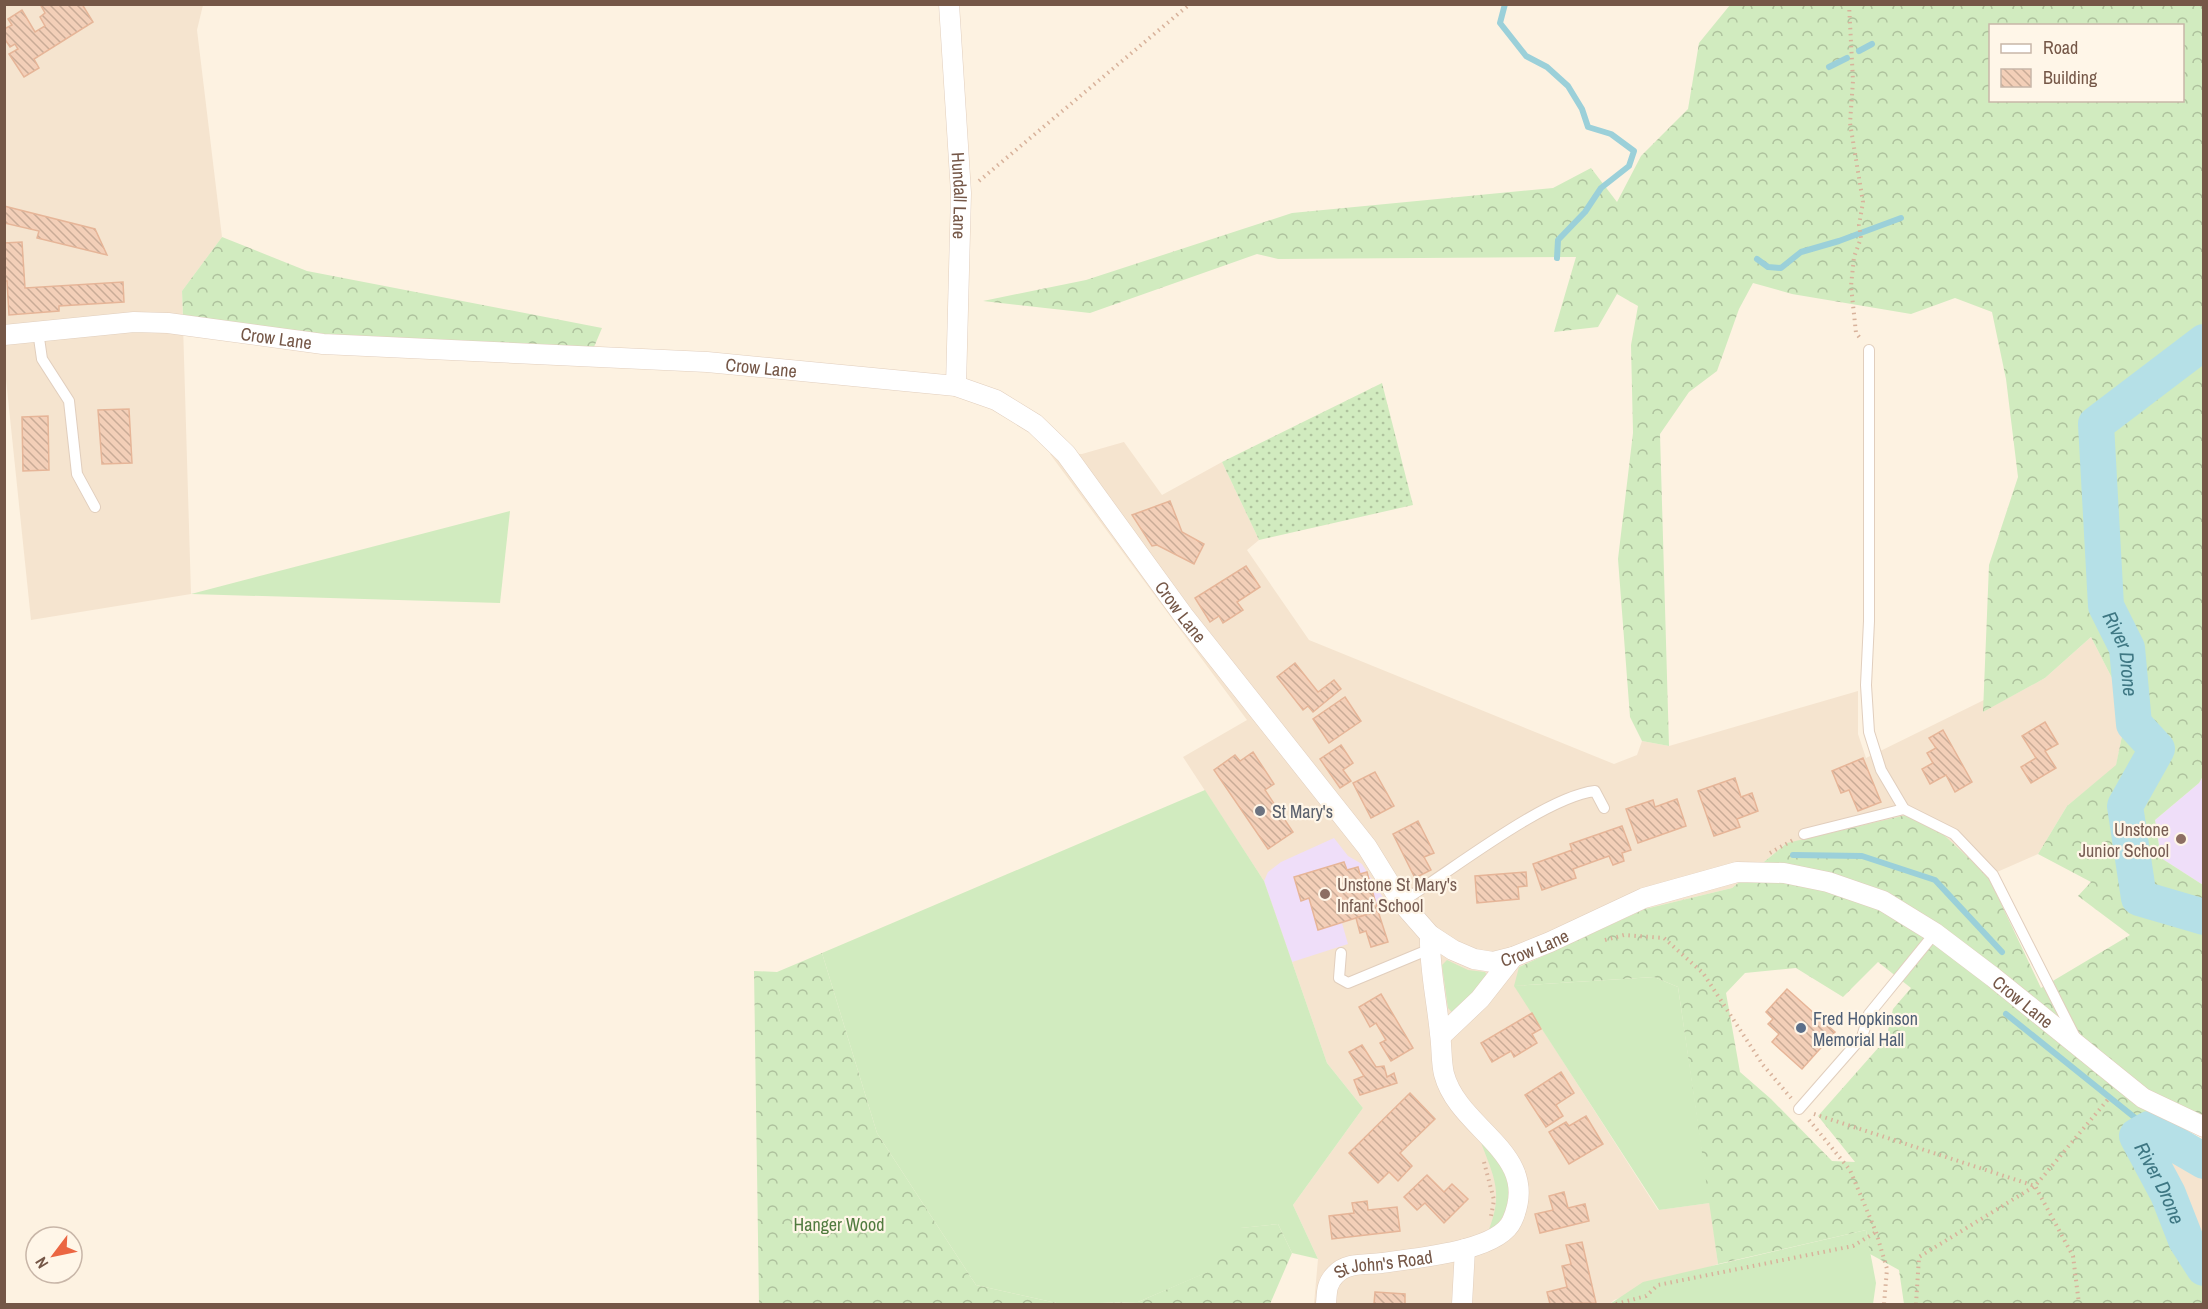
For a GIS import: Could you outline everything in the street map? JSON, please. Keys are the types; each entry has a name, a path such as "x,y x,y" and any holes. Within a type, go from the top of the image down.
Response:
{"street":[{"name":"Hundall Lane","path":"949,4 961,193 956,386"},
{"name":"Crow Lane","path":"4,335 134,322 168,323 322,344 707,362 956,386 996,400 1035,424 1066,454 1183,615 1367,847 1401,902 1430,942 1474,959 1493,962 1513,957 1550,942 1644,898 1737,872 1784,873 1828,882 1883,901 1935,933 2143,1098 2204,1127"},
{"name":"St John's Road","path":"1326,1305 1327,1286 1336,1273 1352,1265 1465,1249 1497,1238 1510,1225 1518,1206 1520,1185 1514,1168 1501,1150 1465,1111 1444,1075 1430,942"},
{"path":"1441,1036 1480,999 1513,957"},
{"name":"St John's Road","path":"1462,1305 1465,1249"}],"lane":[{"path":"38,332 42,359 69,400 77,474 95,507"},
{"path":"1869,350 1869,621 1866,685 1869,732 1881,770 1904,809 1954,834 1993,875 2047,985 2081,1047"},
{"path":"1401,902 1512,830 1581,793 1595,791 1604,808"},
{"path":"1804,834 1904,809"},
{"path":"1799,1109 1862,1036 1869,1014 1935,933"},
{"path":"1341,953 1340,978 1348,983 1430,942"}],"path":[{"path":"961,193 976,184 1134,54 1190,4"},
{"path":"1849,4 1853,81 1851,123 1863,202 1859,225 1861,238 1854,257 1851,286 1856,333 1869,350"},
{"path":"1595,942 1624,934 1664,938 1703,973 1763,1065 1850,1170 1876,1233 1887,1269 1884,1305"},
{"path":"1916,1305 1919,1257 2035,1186 2122,1082"},
{"path":"1799,1109 2035,1186 2073,1256 2079,1305"},
{"path":"1482,1157 1494,1200 1489,1223"},
{"path":"1616,1305 1646,1296 1658,1285 1853,1246 1876,1233"}],"shaded area":[{"path":"4,5 203,5 197,30 222,237 182,291 191,594 31,620 4,360"},
{"path":"1124,442 1162,495 1222,462 1259,540 1247,550 1309,640 1614,764 1637,755 1642,741 1669,746 1858,691 1858,734 1866,758 1984,700 1984,711 2045,678 2091,637 2113,680 2122,736 2116,766 2067,806 2038,854 1988,876 1944,835 1787,843 1732,888 1645,909 1519,967 1532,1013 1658,1210 1710,1203 1718,1264 1614,1300 1610,1304 1314,1304 1318,1259 1293,1205 1363,1108 1327,1063 1264,881 1183,757 1247,720 1050,454 1082,454"},
{"name":"Unstone Junior School","path":"2203,776 2203,885 2161,858 2155,820 2199,783"},
{"name":"Unstone St Mary's Infant School","path":"1334,838 1348,856 1362,864 1389,907 1342,923 1348,944 1292,962 1264,881 1268,872 1281,862"},
{"path":"2150,1145 2201,1149 2203,1147 2203,1251"}],"green space":[{"path":"1730,5 2203,5 2203,776 2199,783 2155,820 2161,858 2203,885 2203,1122 2146,1122 2133,1135 2182,1240 2203,1275 2203,1304 1904,1304 1899,1270 1870,1254 1866,1230 1718,1264 1678,987 1654,977 1514,986 1519,967 1645,909 1732,888 1787,843 1915,813 1944,835 1988,876 2041,988 2130,935 2078,896 2091,882 2038,854 2067,806 2116,765 2122,736 2113,680 2091,637 2045,678 1983,712 1989,565 2018,477 2006,379 1992,312 1955,298 1911,314 1792,294 1753,283 1739,309 1717,371 1689,392 1660,434 1669,746 1642,741 1630,717 1618,559 1633,433 1631,345 1638,306 1617,294 1598,327 1554,332 1576,257 1278,259 1257,254 1090,313 983,301 1086,280 1292,213 1553,188 1591,168 1617,202 1641,156 1688,109 1699,43","holes":["1878,962 1911,988 1893,1009 1886,1039 1818,1116 1855,1162 1832,1161 1771,1099 1740,1072 1726,993 1745,973 1796,968 1843,997"]},
{"path":"222,237 307,271 602,328 594,347 430,346 183,319 182,291"},
{"path":"1382,383 1413,505 1259,540 1222,462"},
{"path":"510,511 500,603 191,594"},
{"path":"1205,790 1264,881 1327,1063 1363,1108 1293,1205 1318,1259 1292,1253 1278,1224 1241,1228 1208,1272 1138,1302 1061,1304 976,1285 877,1133 822,953"},
{"name":"Hanger Wood","path":"822,953 877,1133 976,1285 1061,1304 759,1304 754,971 777,972"},
{"path":"1447,960 1468,970 1485,972 1489,979 1453,1013 1448,1008 1442,965"},
{"path":"1654,977 1678,987 1710,1203 1659,1210 1514,986"},
{"path":"1480,1140 1505,1171 1513,1190 1501,1219 1488,1232 1493,1218 1496,1196 1493,1175"},
{"path":"1278,1224 1292,1253 1270,1304 1076,1304 1138,1302 1207,1272 1240,1228"},
{"path":"1866,1230 1876,1283 1873,1304 1610,1304 1643,1282"}],"building":[{"path":"40,4 82,4 93,22 34,59 39,68 24,77 9,54 18,49 15,44 10,47 4,38 4,29 12,25 8,19 22,10 35,32 45,26 40,17 45,13"},
{"path":"4,206 95,229 107,255 37,238 39,231 4,223"},
{"path":"22,242 25,288 123,282 124,302 59,306 59,311 9,315 7,281 4,281 4,243"},
{"path":"129,409 132,463 102,464 98,410"},
{"path":"48,416 49,470 23,471 22,417"},
{"path":"1170,501 1182,532 1204,544 1194,564 1157,545 1152,546 1132,515"},
{"path":"1246,566 1260,587 1237,602 1243,610 1223,623 1219,616 1210,622 1195,598"},
{"path":"1295,663 1318,692 1334,680 1341,689 1313,712 1308,706 1303,710 1277,677"},
{"path":"1345,697 1361,721 1329,743 1313,719"},
{"path":"2045,722 2058,744 2045,751 2056,768 2031,783 2021,767 2036,758 2022,736"},
{"path":"1943,730 1972,782 1955,792 1946,775 1930,784 1922,769 1933,763 1927,753 1936,748 1929,738"},
{"path":"1341,745 1353,763 1343,770 1351,781 1340,788 1320,759"},
{"name":"St Mary's","path":"1253,752 1274,784 1265,790 1293,832 1268,849 1214,770 1235,755 1240,761"},
{"path":"1863,758 1881,802 1858,811 1849,790 1841,793 1832,771"},
{"path":"1375,772 1394,806 1371,818 1353,783"},
{"path":"1735,778 1741,797 1752,793 1758,811 1737,819 1740,827 1714,836 1698,791"},
{"path":"1677,799 1686,826 1638,843 1626,809 1653,800 1655,807"},
{"path":"1418,821 1434,853 1424,857 1431,870 1415,878 1393,834"},
{"path":"1622,826 1631,850 1622,853 1624,861 1613,865 1609,856 1573,869 1576,878 1542,890 1533,864 1572,850 1570,844"},
{"path":"1344,862 1347,870 1358,867 1360,874 1367,872 1378,911 1318,930 1309,898 1301,901 1294,877"},
{"path":"1526,872 1527,886 1518,887 1519,899 1477,903 1475,876"},
{"path":"1378,911 1388,942 1371,947 1366,931 1360,933 1356,918"},
{"name":"Fred Hopkinson Memorial Hall","path":"1787,989 1835,1032 1802,1069 1772,1042 1779,1034 1768,1024 1773,1019 1766,1012"},
{"path":"1381,994 1413,1048 1391,1061 1380,1043 1386,1040 1376,1023 1370,1027 1359,1007"},
{"path":"1532,1013 1541,1029 1532,1034 1537,1043 1514,1057 1511,1051 1492,1062 1481,1043"},
{"path":"1362,1045 1376,1067 1384,1066 1387,1077 1394,1073 1397,1083 1360,1095 1354,1080 1364,1076 1349,1052"},
{"path":"1561,1072 1574,1093 1556,1105 1563,1116 1546,1127 1525,1095"},
{"path":"1410,1093 1435,1119 1400,1153 1412,1166 1398,1181 1389,1172 1378,1183 1349,1153"},
{"path":"1586,1116 1603,1144 1569,1164 1549,1132 1566,1122 1569,1126"},
{"path":"1427,1175 1444,1192 1452,1184 1468,1199 1444,1223 1425,1203 1417,1210 1404,1197"},
{"path":"1564,1192 1568,1208 1585,1204 1589,1221 1540,1233 1535,1214 1553,1210 1549,1196"},
{"path":"1367,1201 1368,1210 1397,1207 1400,1231 1332,1239 1329,1216 1354,1213 1352,1203"},
{"path":"1582,1242 1596,1303 1550,1304 1547,1292 1567,1287 1562,1266 1571,1264 1566,1245"},
{"path":"1375,1292 1405,1294 1405,1304 1374,1304"}],"waterway":[{"path":"1505,4 1500,23 1526,56 1547,67 1568,86 1582,109 1588,127 1611,134 1634,151 1629,166 1601,188 1585,212 1558,240 1557,258"},
{"path":"1859,51 1872,44"},
{"path":"1829,67 1847,58"},
{"path":"1757,259 1768,267 1781,268 1801,252 1839,241 1901,218"},
{"name":"River Drone","path":"2204,342 2096,424 2106,606 2127,648 2134,724 2157,749 2125,806 2139,898 2204,917"},
{"path":"1793,855 1862,856 1935,880 2002,952"},
{"path":"2006,1014 2149,1129"},
{"name":"River Drone","path":"2204,1161 2149,1129 2137,1136 2168,1194 2186,1240 2204,1268"}],"place":[{"name":"St Mary's","path":"1260,811"},
{"name":"Unstone Junior School","path":"2181,839"},
{"name":"Unstone St Mary's Infant School","path":"1325,894"},
{"name":"Fred Hopkinson Memorial Hall","path":"1801,1028"}]}
